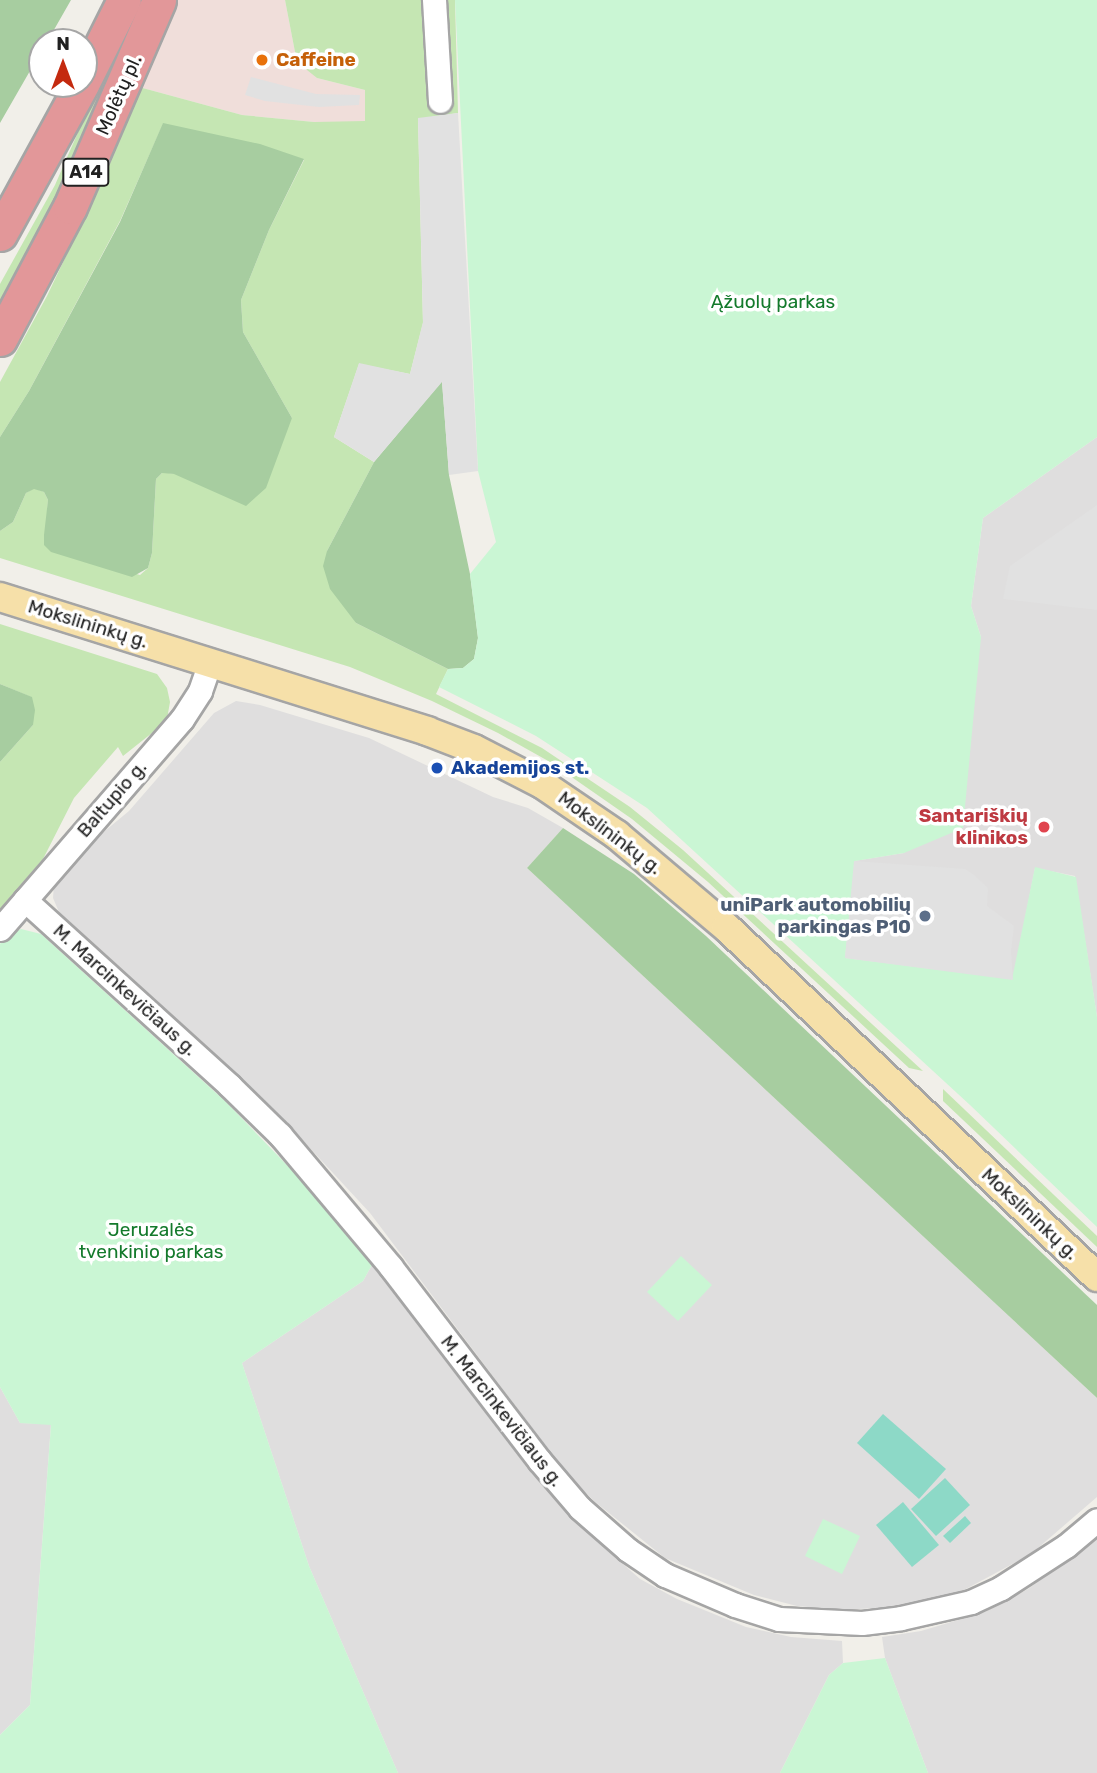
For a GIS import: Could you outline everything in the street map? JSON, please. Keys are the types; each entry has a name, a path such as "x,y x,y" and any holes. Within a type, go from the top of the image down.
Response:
{"highway":[{"name":"Molėtų pl.","path":"98,52 124,0"},
{"name":"Molėtų pl.","path":"0,339 71,207 159,0"},
{"name":"Molėtų pl.","path":"0,234 74,98"}],"main road":[{"name":"Mokslininkų g.","path":"0,597 439,735 508,765 580,807 657,867 726,927 1097,1277"}],"street":[{"path":"434,0 440,101"},
{"name":"Baltupio g.","path":"0,929 182,719 200,691 210,662"},
{"name":"M. Marcinkevičiaus g.","path":"25,900 230,1086 280,1135 391,1267 538,1460 580,1508 628,1550 664,1575 735,1605 779,1619 862,1623 948,1608 1001,1588 1046,1561 1097,1520"}],"shaded area":[{"path":"175,0 285,0 295,52 317,78 365,90 365,122 314,122 242,115 139,87"},
{"path":"251,77 316,94 360,95 359,105 319,107 265,101 245,95"},
{"path":"458,113 478,471 449,475 442,382 374,462 334,437 359,363 410,374 423,322 418,118"},
{"path":"1097,437 1097,1017 1075,876 1035,868 1013,980 845,958 854,861 904,853 981,637 971,606 983,518"},
{"path":"1097,505 1097,610 1003,599 1010,566"},
{"path":"236,701 260,705 369,738 493,797 528,808 563,828 527,868 1097,1398 1097,1497 1031,1554 964,1590 897,1607 839,1610 797,1606 754,1595 665,1558 594,1501 566,1473 370,1213 295,1132 211,1050 59,912 53,898 54,884 83,849 129,811 214,713"},
{"name":"uniPark automobilių parkingas P10","path":"854,861 965,869 974,875 988,888 987,906 1014,926 1011,951 1013,980 845,958"},
{"path":"373,1263 579,1525 640,1579 677,1599 746,1627 791,1637 842,1641 843,1663 829,1675 780,1773 398,1773 309,1566 242,1363 363,1281"},
{"path":"0,1387 20,1423 51,1424 30,1705 0,1735"},
{"path":"1097,1538 1097,1773 928,1773 885,1658 882,1637 921,1631 985,1612 1028,1589"}],"green space":[{"path":"0,0 71,0 55,28 28,28 28,74 0,123"},
{"path":"285,0 455,0 458,113 418,119 423,323 410,374 359,364 334,437 374,462 327,551 356,623 448,669 436,694 542,748 630,807 683,850 923,1071 909,1068 708,882 632,819 550,762 498,733 432,701 350,667 0,558 0,531 13,522 26,493 34,488 44,492 48,500 45,545 140,575 148,568 152,553 156,479 163,472 174,474 292,418 243,332 241,300 269,230 304,160 163,124 120,221 29,391 0,437 0,382 47,296 94,197 139,87 242,115 314,122 365,121 365,90 317,78 302,66 295,52"},
{"name":"Ąžuolų parkas","path":"455,0 1097,0 1097,437 983,518 971,606 981,637 963,828 904,853 855,861 845,958 1012,979 1035,867 1076,877 1097,1017 1097,1227 970,1105 647,808 536,736 439,687 448,669 463,668 474,659 478,638 470,574 496,542 478,471"},
{"path":"132,19 76,155 0,312 0,284 55,185 93,98 98,98 98,86 127,20"},
{"path":"163,123 260,144 304,159 269,230 241,300 243,332 292,418 266,488 246,506 174,474 162,473 156,479 152,553 148,568 132,577 51,552 44,545 48,500 44,492 34,489 26,493 13,522 0,531 0,437 29,391 120,222"},
{"path":"442,381 449,475 470,574 478,638 474,659 463,668 448,669 356,623 330,589 323,566 327,551 374,462"},
{"path":"0,624 157,674 167,688 170,702 167,719 162,725 123,756 118,747 74,798 43,859 0,909 0,762 33,725 31,697 0,684"},
{"path":"0,684 32,697 35,710 33,725 0,762"},
{"path":"563,828 634,874 706,936 1097,1305 1097,1398 527,868"},
{"name":"Jeruzalės tvenkinio parkas","path":"21,929 41,934 226,1102 312,1191 373,1263 363,1281 242,1363 309,1566 398,1773 0,1773 0,1735 30,1705 51,1425 20,1423 0,1387 0,944 7,936"},
{"path":"943,1089 1097,1236 1097,1247 943,1101"},
{"path":"681,1256 712,1285 678,1321 647,1292"},
{"path":"883,1414 946,1469 919,1499 857,1443"},
{"path":"945,1478 970,1505 936,1536 911,1509"},
{"path":"903,1502 939,1545 912,1567 876,1525"},
{"path":"965,1516 971,1523 950,1543 943,1536"},
{"path":"823,1519 860,1536 842,1574 805,1556"},
{"path":"885,1658 928,1773 780,1773 829,1675 843,1663"}],"place":[{"name":"Caffeine","path":"262,60"},
{"name":"Akademijos st.","path":"437,768"},
{"name":"Santariškių klinikos","path":"1044,827"},
{"name":"uniPark automobilių parkingas P10","path":"925,916"}]}
